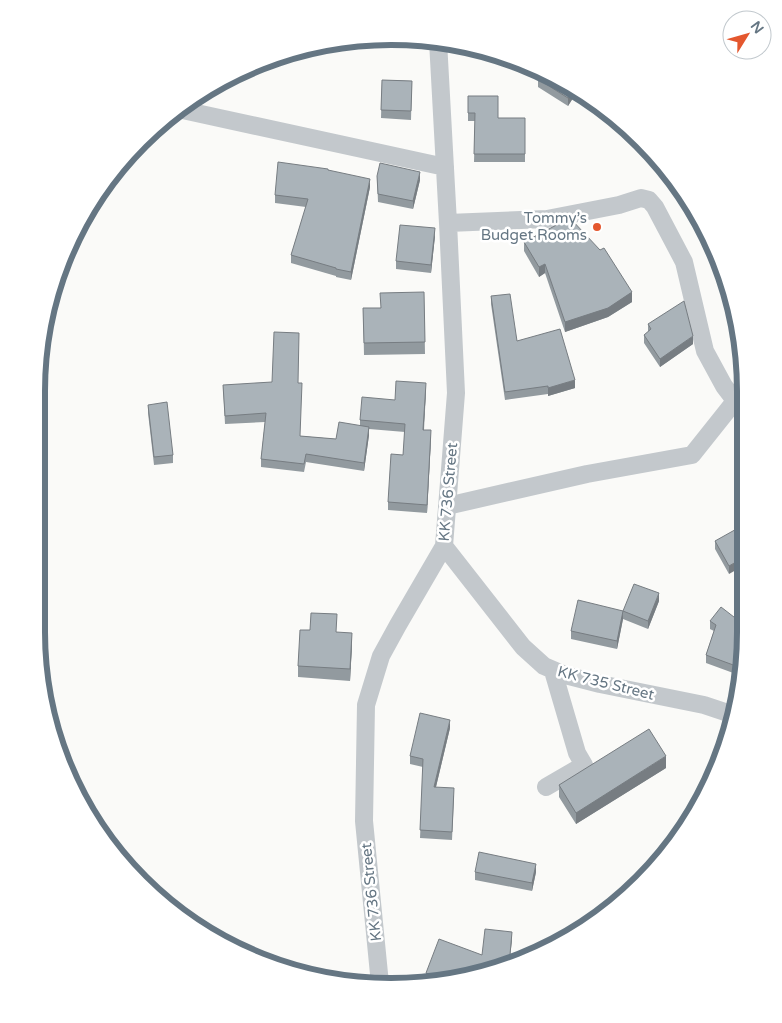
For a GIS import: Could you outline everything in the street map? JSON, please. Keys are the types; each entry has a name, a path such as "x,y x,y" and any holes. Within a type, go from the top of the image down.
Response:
{"street":[{"name":"KK 736 Street","path":"379,977 364,821 366,704 381,656 444,546 456,393 438,48"},
{"path":"187,111 445,167"},
{"path":"448,223 547,219 619,205 641,198 649,200 655,207 684,262 704,351 724,386 737,403"},
{"path":"447,506 587,474 692,455 737,408"},
{"name":"KK 735 Street","path":"444,546 523,647 544,666 565,675 600,684 704,705 727,713"},
{"path":"546,787 584,765 577,753 553,670"}],"building":[{"path":"538,79 544,81 570,95 568,98"},
{"path":"382,80 412,81 411,111 381,110"},
{"path":"468,96 498,96 498,118 525,118 525,154 474,154 475,113 468,113"},
{"path":"278,162 328,169 370,179 351,272 291,255 308,199 275,195"},
{"path":"380,163 420,172 413,201 378,194 377,176"},
{"path":"570,218 600,250 604,248 632,292 608,308 565,322 545,264 539,267 524,242"},
{"path":"400,225 435,228 431,265 396,261"},
{"path":"424,292 425,342 364,343 363,308 381,308 380,293"},
{"path":"510,294 517,341 560,329 575,380 548,388 548,386 505,392 491,296"},
{"path":"684,301 693,336 660,359 644,335 651,329 648,324"},
{"path":"274,332 299,333 298,383 302,383 300,436 336,439 339,422 369,427 364,463 306,454 304,464 261,459 266,413 225,416 223,385 272,382"},
{"path":"396,381 426,383 423,430 431,430 427,505 388,502 391,454 403,455 405,424 360,420 362,397 395,400"},
{"path":"167,402 173,455 154,457 148,405"},
{"path":"737,529 737,561 729,566 715,541"},
{"path":"634,584 659,593 648,621 623,611"},
{"path":"578,600 623,611 617,641 571,631"},
{"path":"721,607 737,619 735,666 706,655 716,625 710,621"},
{"path":"311,613 337,614 336,632 352,633 350,669 298,666 300,630 310,630"},
{"path":"420,713 450,720 434,787 454,788 452,832 420,830 423,759 410,756"},
{"path":"649,729 666,756 576,813 559,785"},
{"path":"479,852 536,864 532,883 475,872"},
{"path":"485,929 512,932 510,957 459,971 432,975 426,973 439,939 482,955"}],"place":[{"name":"Tommy’s Budget Rooms","path":"597,227"}]}
